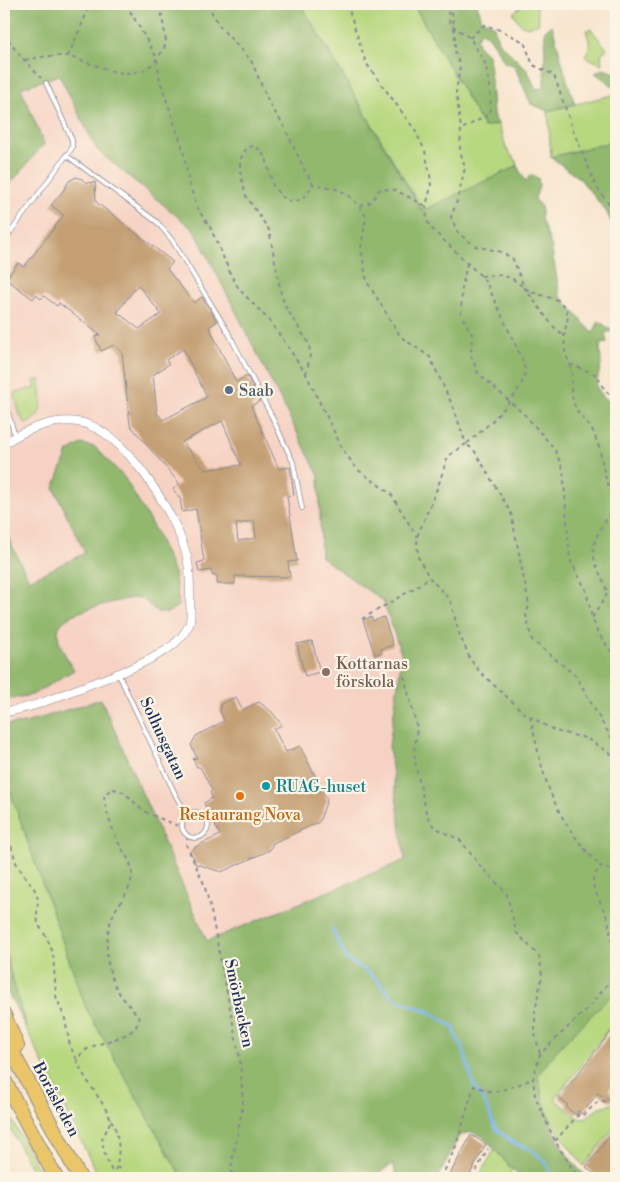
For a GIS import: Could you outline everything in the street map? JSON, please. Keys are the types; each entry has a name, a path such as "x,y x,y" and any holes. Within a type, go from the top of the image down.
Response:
{"highway":[{"path":"4,1015 36,1095"},
{"name":"Boråsleden","path":"4,1037 80,1178"},
{"path":"4,1080 56,1178"}],"street":[{"path":"4,444 15,436 46,426 72,422 84,424 98,430 129,455 148,479 164,504 185,550 190,590 190,623 177,642 166,650 118,673 40,705 4,712"}],"lane":[{"path":"4,241 72,148 72,140 46,83"},
{"path":"66,155 157,222 172,240 228,332 293,462 302,508"},
{"path":"4,399 15,436"},
{"name":"Solhusgatan","path":"118,673 176,796 187,815"},
{"path":"192,813 201,814 205,818 207,827 202,836 192,838 182,828 182,823 187,815 192,813"}],"path":[{"path":"68,56 86,15 87,4"},
{"path":"126,4 157,58 160,80 183,149 190,184 199,211 210,228 231,275 239,289 267,318 306,374 343,450 357,468 391,494 417,537"},
{"path":"25,60 47,56 68,56 115,72 130,74 144,70 153,64 164,49 166,41 160,4"},
{"path":"207,4 221,28 251,60 269,103 284,126 304,171 313,184 338,189 355,200 366,216 361,249 368,282 401,337 430,357 454,409 466,444 474,450 511,513 529,605 526,616 532,640 576,676 616,744"},
{"path":"347,4 366,62 415,130 425,151 431,187 426,206 427,221 433,230 487,284 523,361 524,372 521,386 483,431 448,456 417,537 418,557 429,576 450,600 459,633 470,659 511,702 524,714 555,731 586,738 616,756"},
{"path":"444,4 448,10 450,24 470,38 485,63 490,86 491,109 488,114 461,129"},
{"path":"455,4 452,13 455,52 460,66 456,92 461,129 460,150 465,168 458,201 451,217 458,233 475,246 502,252 513,259 524,286 552,325 564,336"},
{"path":"470,38 484,25 500,30 524,42 533,65 554,75 573,130 597,188 616,213"},
{"path":"4,33 16,51 46,83"},
{"path":"306,374 310,356 309,344 285,306 269,230 246,196 240,171 240,160 247,147 256,146 266,158 274,186 281,196 290,201 300,200 306,196 313,184"},
{"path":"360,206 371,202 380,189 395,190 426,206"},
{"path":"467,263 462,289 462,315 472,334 470,356 478,373 526,416 554,448 563,470 570,560 586,590 592,618 598,633 616,658"},
{"path":"481,276 501,275 511,278 531,292 558,300 566,308 568,317 564,336 572,372 571,393 576,410 593,431 600,450 604,473 616,505 610,517 601,526 594,541 593,554 605,582 607,594 592,618"},
{"path":"570,364 597,375 604,389 616,401"},
{"path":"362,619 420,585 429,576"},
{"path":"404,676 417,728 414,752 427,816 434,827 460,840 481,867 500,886 507,895 516,932 539,956 542,975 535,1012 535,1034 540,1054 533,1078 535,1096 555,1141 574,1171 583,1178"},
{"path":"530,717 548,786 555,803 573,835 600,866 616,872"},
{"path":"77,1060 82,1052 98,1044 121,1037 139,1023 139,1018 117,989 109,973 107,950 110,924 116,910 126,896 132,875 131,867 117,841 107,814 104,796 111,788 117,789 130,797 144,811 182,828"},
{"path":"4,824 17,865 35,890 38,900 38,924 48,938 53,953 56,996 65,1019 70,1046 80,1069 107,1109 116,1129 118,1143 117,1167 114,1174"},
{"name":"Smörbacken","path":"188,836 186,844 204,884 210,906 240,1059 243,1105 232,1162 231,1178"},
{"path":"540,1054 591,1006 610,981 613,954 610,928 608,919 594,889 593,878 600,866"},
{"path":"441,1178 456,1146 474,1086 493,1092 533,1078"},
{"path":"555,1141 579,1114 583,1115 588,1112 597,1102 604,1100 611,1103 616,1096"},
{"path":"111,1120 102,1140 105,1156 115,1178"},
{"path":"472,1178 488,1149"},
{"path":"117,1167 124,1172 127,1178"}],"shaded area":[{"path":"59,75 97,150 195,231 319,476 321,556 383,601 402,656 389,746 405,860 207,941 101,700 25,723 4,725 4,191 44,144 21,88"}],"green space":[{"path":"4,4 301,4 422,211 517,166 526,182 530,175 538,178 539,186 535,199 541,207 541,219 551,245 560,296 593,333 599,321 612,331 605,333 607,343 600,344 601,364 596,386 604,398 616,405 616,991 558,1049 538,1075 544,1103 554,1132 569,1157 589,1178 521,1178 482,1136 471,1132 459,1136 438,1178 397,1178 393,1164 374,1178 182,1178 86,1008 4,774 4,725 25,723 101,699 207,941 405,860 389,746 402,656 383,601 321,557 319,476 195,231 97,150 59,75 21,88 44,144 4,191"},
{"path":"301,4 413,4 484,127 498,124 507,150 516,161 517,166 423,211"},
{"path":"413,4 477,4 482,19 494,26 498,41 528,71 535,88 544,89 545,30 552,25 575,104 548,111 531,104 514,65 505,63 490,37 481,32 476,39 480,48 488,54 493,114 498,124 484,127"},
{"path":"524,4 536,4 539,23 528,27 520,24 513,13"},
{"path":"591,29 607,49 601,54 602,64 585,57 590,44 586,30"},
{"path":"603,69 616,73 616,88 595,73"},
{"path":"616,94 616,141 551,157 548,111"},
{"path":"616,141 616,233 606,211 581,180 551,157"},
{"path":"40,379 42,399 40,411 33,420 26,424 20,415 14,393 36,388 34,381"},
{"path":"81,444 95,447 124,477 156,532 174,573 179,605 167,613 157,612 143,599 136,597 91,608 68,618 61,624 58,636 63,652 74,670 32,695 4,700 4,529 29,580 85,553 54,488 68,452"},
{"path":"4,774 86,1008 182,1178 99,1178 26,1028 4,948"},
{"path":"4,948 26,1028 4,985"},
{"path":"616,975 616,1020 555,1099 576,1117 585,1118 600,1107 616,1103 616,1130 614,1128 584,1166 566,1143 551,1119 542,1099 537,1075"},
{"path":"4,1105 43,1178 36,1178 4,1117"},
{"path":"495,1149 512,1170 508,1178 478,1178"}],"building":[{"name":"Saab","path":"76,177 86,183 95,182 96,202 173,262 167,269 194,303 202,297 217,321 209,327 236,382 247,376 260,401 251,406 279,469 290,467 294,495 287,496 297,561 288,562 290,577 235,576 235,584 217,584 217,576 212,575 211,570 199,572 197,563 204,561 196,509 182,512 180,498 173,489 180,484 130,425 122,352 114,345 101,351 95,337 100,335 59,303 57,306 44,296 41,299 36,295 33,299 6,279 18,263 24,267 64,215 51,205 69,181","holes":["138,285 161,314 139,329 117,312","183,349 207,397 163,420 157,413 153,375 169,364 166,360","222,421 241,465 205,470 182,442","254,521 256,538 238,541 236,524"]},
{"path":"371,617 373,621 384,617 393,645 381,649 382,652 375,655 363,620"},
{"path":"312,641 320,672 305,676 297,644"},
{"name":"RUAG-huset","path":"236,697 242,710 259,702 272,712 282,725 274,729 286,752 300,746 327,800 319,822 273,843 270,850 221,872 194,863 194,858 190,852 195,847 220,835 204,803 212,798 210,792 212,790 200,767 197,767 193,759 197,758 191,745 196,736 224,721 220,711 221,704"},
{"path":"616,1025 616,1080 609,1090 616,1095 611,1102 598,1093 582,1114 578,1111 576,1115 559,1098"},
{"path":"616,1128 616,1167 608,1178 599,1178 586,1167"},
{"path":"471,1135 486,1144 468,1178 448,1178"}],"waterway":[{"path":"332,929 347,960 375,978 394,999 430,1012 454,1027 455,1035 463,1049 474,1086 485,1102 495,1128 515,1144 530,1149 545,1161 553,1178"}],"place":[{"name":"Saab","path":"229,390"},
{"name":"Kottarnas förskola","path":"326,672"},
{"name":"RUAG-huset","path":"266,786"},
{"name":"Restaurang Nova","path":"240,796"}]}
